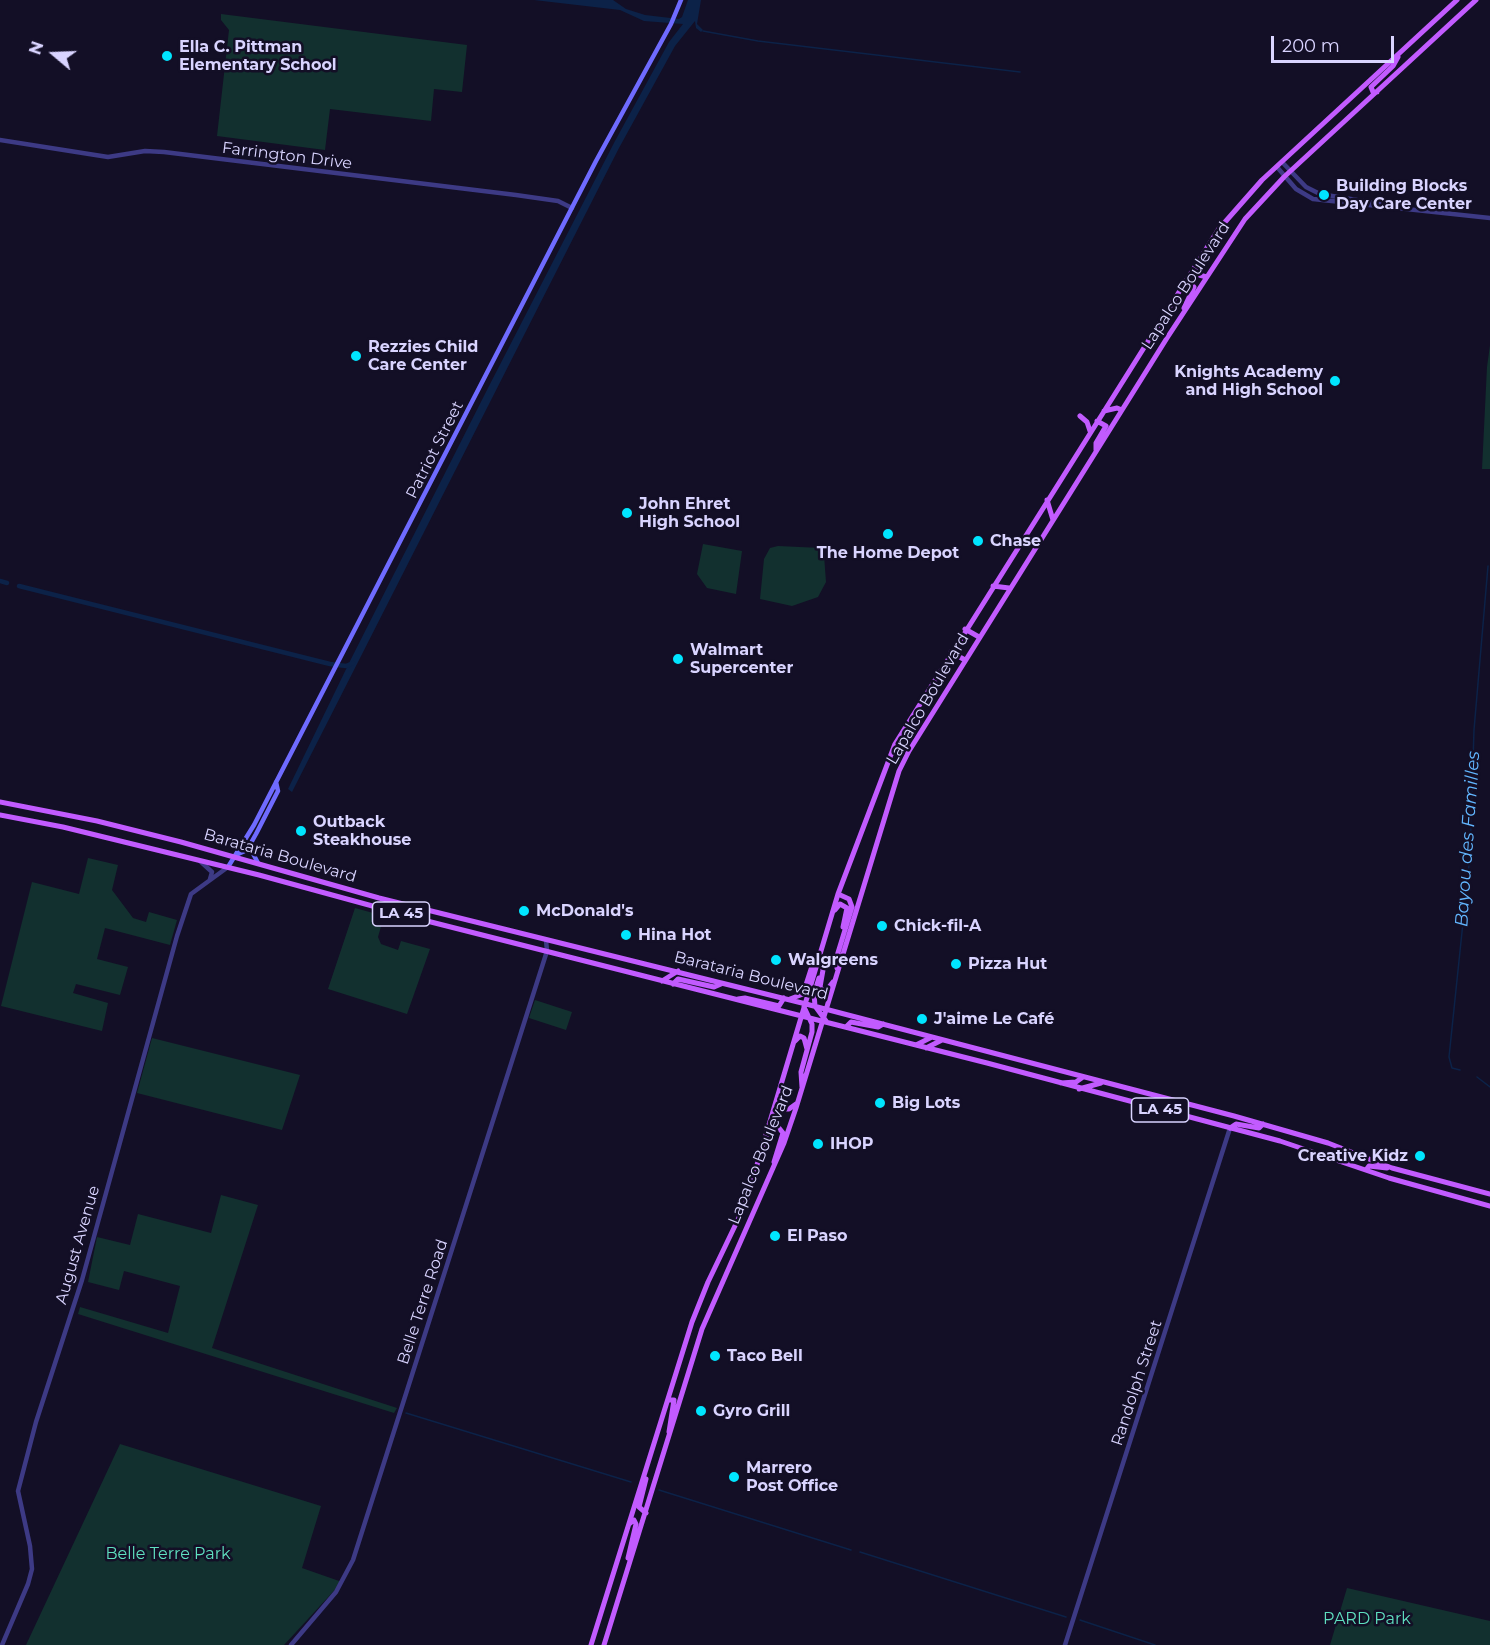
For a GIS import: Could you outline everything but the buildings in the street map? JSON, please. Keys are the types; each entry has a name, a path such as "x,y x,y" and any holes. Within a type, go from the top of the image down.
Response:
{"main road":[{"name":"Patriot Street","path":"228,867 276,783 572,208 671,24 681,0"},
{"name":"Lapalco Boulevard","path":"591,1645 703,1292 745,1205 838,894 856,842 900,735 1214,237 1240,203 1282,162 1457,0"},
{"name":"Lapalco Boulevard","path":"604,1645 702,1329 771,1173 802,1092 899,771 909,751 1038,542 1245,219 1284,177 1475,0"},
{"path":"1377,92 1373,92 1371,87 1393,66 1400,53"},
{"path":"1326,139 1336,125 1362,103 1363,96 1358,92"},
{"path":"1207,277 1199,275 1198,270 1212,248 1214,237"},
{"path":"1182,315 1194,286 1190,282 1183,285"},
{"path":"1104,411 1117,408 1122,410"},
{"path":"1080,416 1088,422 1090,432"},
{"path":"1096,452 1096,443 1106,426 1097,421"},
{"path":"1052,494 1064,501"},
{"path":"1047,500 1053,520"},
{"path":"1026,534 1038,542"},
{"path":"993,586 1009,588"},
{"path":"966,629 979,637"},
{"path":"951,652 965,660"},
{"path":"900,735 901,749 909,751"},
{"name":"Patriot Street","path":"234,857 247,849 278,791 276,783"},
{"name":"Barataria Boulevard","path":"0,802 97,821 458,918 678,971 799,1002 805,1006 815,1006 1002,1055 1263,1124 1392,1168 1490,1194"},
{"name":"Barataria Boulevard","path":"0,815 63,827 228,867 442,925 987,1063 1329,1156 1366,1170 1490,1206"},
{"path":"250,843 250,852 258,863"},
{"path":"736,999 745,998 779,1006 786,999 803,994 814,960 820,955 823,965 820,987 823,991 829,989 837,974 837,956 852,907 849,899 838,894"},
{"path":"834,910 840,904 847,908 842,940"},
{"path":"431,922 448,915"},
{"path":"442,925 458,918"},
{"path":"823,965 814,994 815,1006 825,1022"},
{"path":"662,981 678,971"},
{"path":"674,984 678,979 714,987 722,984"},
{"path":"802,1092 801,1072 812,1032 805,1006"},
{"path":"846,1027 851,1022 878,1027 883,1024"},
{"path":"795,1041 798,1037 804,1038 807,1054"},
{"path":"916,1045 932,1037"},
{"path":"926,1048 942,1040"},
{"path":"974,1060 990,1052"},
{"path":"987,1063 1002,1055"},
{"path":"787,1067 781,1106 789,1110 799,1100"},
{"path":"1059,1083 1076,1082 1083,1077"},
{"path":"1079,1089 1103,1082"},
{"path":"1159,1109 1176,1109 1183,1103"},
{"path":"1230,1128 1236,1124 1259,1128 1263,1124"},
{"path":"764,1138 772,1129 781,1129 783,1134 771,1173"},
{"path":"1329,1156 1354,1159 1359,1156"},
{"path":"1366,1170 1371,1166 1392,1168"},
{"path":"668,1400 674,1400 669,1419 668,1440"},
{"path":"646,1513 640,1511 639,1507 648,1463"},
{"path":"628,1524 634,1520 636,1524 628,1550 629,1563"}],"street":[{"name":"Farrington Drive","path":"0,140 108,157 145,151 164,152 516,195 552,200 572,208"},
{"path":"1282,162 1306,187 1320,194 1385,203 1396,207"},
{"path":"1277,167 1300,192 1313,199 1490,218"},
{"path":"200,861 212,872 210,879"},
{"name":"August Avenue","path":"2,1645 32,1569 30,1546 18,1491 36,1422 81,1285 187,901 195,889 228,867"},
{"path":"546,940 547,951"},
{"path":"547,951 554,942"},
{"name":"Belle Terre Road","path":"291,1645 344,1582 353,1560 547,951"},
{"name":"Randolph Street","path":"1065,1645 1230,1128"}],"green space":[{"path":"221,14 467,45 462,92 434,89 431,121 330,109 325,150 217,136 229,30 221,20"},
{"path":"1490,345 1490,469 1482,469 1487,367"},
{"path":"703,544 742,551 736,594 707,588 697,574"},
{"path":"778,546 821,548 824,555 826,582 818,597 792,606 760,599 764,559 770,548"},
{"path":"88,858 118,865 112,890 133,918 146,922 149,912 177,920 170,945 105,928 97,959 128,967 120,995 76,984 73,993 108,1003 102,1031 1,1006 32,882 79,894"},
{"path":"355,908 384,916 378,937 381,944 398,950 401,941 430,949 407,1014 328,989"},
{"path":"535,1000 572,1012 566,1030 529,1018"},
{"path":"152,1038 300,1075 282,1130 137,1093"},
{"path":"221,1195 258,1205 212,1348 397,1408 394,1413 78,1314 80,1307 168,1333 180,1286 124,1271 119,1290 88,1282 97,1237 130,1245 138,1214 211,1233"},
{"name":"Belle Terre Park","path":"120,1444 321,1506 302,1568 342,1582 284,1645 26,1645"},
{"name":"PARD Park","path":"1347,1588 1490,1621 1490,1645 1330,1645"}],"water":[{"path":"534,0 613,0 626,9 645,15 679,19 682,17 688,0 701,0 697,24 703,30 701,32 696,28 695,21 675,46 619,148 292,792 288,789 349,663 489,386 615,141 669,42 683,24 644,21 620,10"}],"waterway":[{"path":"703,31 758,41 1020,72"},
{"name":"Bayou des Familles","path":"1460,1070 1452,1068 1449,1057 1470,855 1474,730 1488,566"},
{"path":"0,581 7,583"},
{"path":"19,586 330,664 346,666 353,663"},
{"name":"Bayou des Familles","path":"1477,1077 1490,1087"},
{"path":"406,1413 631,1482"},
{"path":"659,1490 851,1550"},
{"path":"860,1552 1066,1617"},
{"path":"1080,1620 1155,1645"}],"place":[{"name":"Ella C. Pittman Elementary School","path":"167,56"},
{"name":"Building Blocks Day Care Center","path":"1324,195"},
{"name":"Rezzies Child Care Center","path":"356,356"},
{"name":"Knights Academy and High School","path":"1335,381"},
{"name":"John Ehret High School","path":"627,513"},
{"name":"The Home Depot","path":"888,534"},
{"name":"Chase","path":"978,541"},
{"name":"Walmart Supercenter","path":"678,659"},
{"name":"Outback Steakhouse","path":"301,831"},
{"name":"McDonald's","path":"524,911"},
{"name":"Chick-fil-A","path":"882,926"},
{"name":"Hina Hot","path":"626,935"},
{"name":"Walgreens","path":"776,960"},
{"name":"Pizza Hut","path":"956,964"},
{"name":"J'aime Le Café","path":"922,1019"},
{"name":"Big Lots","path":"880,1103"},
{"name":"IHOP","path":"818,1144"},
{"name":"Creative Kidz","path":"1420,1156"},
{"name":"El Paso","path":"775,1236"},
{"name":"Taco Bell","path":"715,1356"},
{"name":"Gyro Grill","path":"701,1411"},
{"name":"Marrero Post Office","path":"734,1477"}]}
